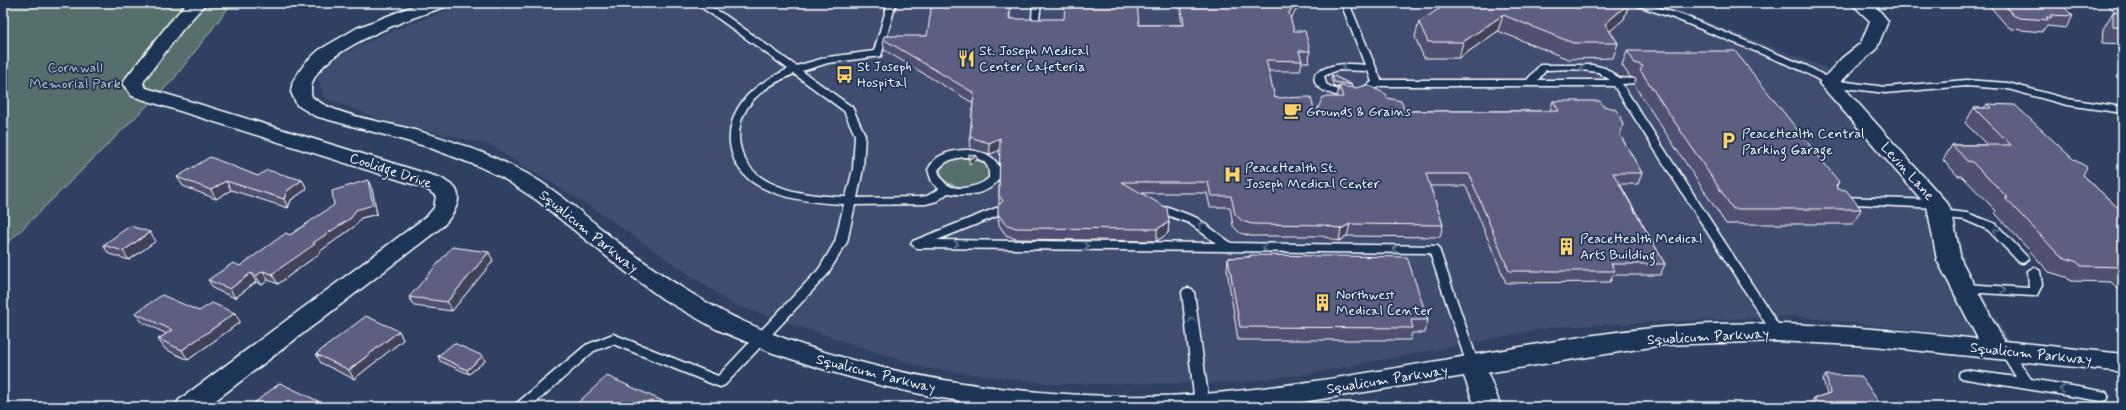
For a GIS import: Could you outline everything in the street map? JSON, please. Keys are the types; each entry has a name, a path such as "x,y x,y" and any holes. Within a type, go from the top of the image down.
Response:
{"street":[{"name":"Coolidge Drive","path":"188,407 435,221 442,214 447,199 446,192 433,183 139,92 133,84 136,78 176,26 197,3"},
{"name":"Squalicum Parkway","path":"439,3 386,22 339,45 315,64 305,75 300,86 300,94 303,100 310,107 322,112 445,147 476,157 507,171 536,189 644,275 725,323 823,361 967,401 1020,402 1073,406 1164,406 1271,402 1576,348 1664,336 1777,332 1830,334 2123,363"},
{"path":"1829,83 1849,62 1868,46 1879,21 1866,6 1860,3"},
{"name":"Levin Lane","path":"1829,83 1939,209 1949,260 2001,350"},
{"path":"1473,366 1488,407"}],"lane":[{"path":"522,407 590,348 613,339 720,382 763,338 823,272 841,242 858,169 860,136 848,109 722,17 698,3"},
{"path":"892,3 878,54 850,55 823,60 795,70 771,81 752,96 742,111 734,131 734,151 743,168 756,179 777,190 799,197 850,202 930,200 946,189 965,192 986,188 994,179 994,167 989,159 975,154 957,154 941,160 933,170 937,182 946,189"},
{"path":"1036,17 1037,3"},
{"path":"1345,3 1377,83"},
{"path":"1634,3 1678,17 1804,68 1829,83 1886,90 1966,83 2008,86 2067,102 2123,110"},
{"path":"1371,69 1340,66 1325,70 1319,75 1319,81 1321,85 1328,90 1343,94 1360,93 1377,83 1632,81"},
{"path":"1531,82 1543,67 1600,68 1611,74 1777,332"},
{"path":"1834,201 1939,209 1967,217 1992,227 2023,259"},
{"path":"1168,211 1180,214 1202,224 1228,247"},
{"path":"996,212 917,244 1434,249 1473,366"},
{"path":"1964,288 2033,292 2036,285 2034,271"},
{"path":"1188,292 1202,404"},
{"path":"2001,350 2027,383"},
{"path":"1965,375 2027,383 2101,396"}],"shaded area":[{"name":"PeaceHealth St. Joseph Medical Center","path":"466,3 1659,3 1826,68 1953,206 1966,266 2009,341 1793,316 1553,327 1313,373 1236,383 1055,384 924,368 732,304 602,214 490,145 383,120 325,98 317,77 335,57 387,33"}],"green space":[{"name":"Cornwall Memorial Park","path":"3,3 189,3 188,6 229,7 173,80 3,248"},
{"path":"965,157 985,163 989,168 989,181 971,187 960,187 943,179 940,170 947,162"}],"building":[{"path":"932,3 979,3 979,7 1010,5 1009,19 1064,19 1065,3 1137,3 1139,25 1184,25 1181,3 1295,3 1289,13 1294,31 1305,31 1310,51 1299,51 1302,61 1266,60 1275,98 1311,97 1315,115 1323,97 1343,97 1339,86 1356,88 1367,85 1386,94 1387,98 1401,101 1405,111 1559,111 1553,101 1600,101 1603,106 1615,109 1619,114 1623,125 1620,135 1642,173 1613,173 1665,264 1611,264 1615,271 1509,271 1469,174 1426,174 1443,225 1350,224 1341,229 1324,225 1252,224 1242,221 1235,214 1231,196 1211,196 1208,182 1122,182 1167,208 1169,222 1157,229 1016,228 1005,224 998,214 998,206 1003,201 999,196 1000,138 989,143 970,137 974,93 883,39 884,36 927,36"},
{"path":"1448,3 1629,3 1605,24 1618,43 1573,43 1503,15 1463,42 1428,42 1419,22"},
{"path":"2003,3 2060,3 2073,16 2050,15 2052,18 2046,17 2049,20 2019,18 2013,15"},
{"path":"2113,12 2123,12 2123,27 2113,26"},
{"name":"PeaceHealth Central Parking Garage","path":"1627,51 1735,51 1839,182 1836,185 1837,189 1846,190 1861,209 1733,209 1640,70 1643,66 1635,63"},
{"path":"1332,75 1352,85 1334,82"},
{"path":"1987,104 2015,105 2073,159 2087,167 2083,175 2117,207 2123,210 2123,267 2081,266 2077,262 2060,256 2005,198 2008,198 1972,162 1967,161 1952,145 2011,145 1974,108 1991,108"},
{"path":"969,154 977,156 969,159"},
{"path":"210,157 258,176 267,170 302,180 287,191 284,199 226,181 211,190 177,177"},
{"path":"368,180 373,205 356,210 351,218 313,243 315,244 272,274 263,271 256,276 251,273 230,289 208,280 233,263 240,266 286,233 290,235 334,205 332,191"},
{"path":"130,226 150,232 123,251 103,245"},
{"path":"452,247 489,252 447,302 409,297"},
{"name":"Northwest Medical Center","path":"1250,255 1407,257 1428,320 1411,320 1413,328 1240,327 1228,258 1250,257"},
{"path":"162,295 199,311 212,303 235,313 182,350 158,339 172,330 135,313"},
{"path":"366,316 399,331 349,370 316,354"},
{"path":"454,343 483,356 467,370 438,356"},
{"path":"1826,375 1861,376 1882,407 1819,407 1814,398 1830,393"},
{"path":"607,376 676,407 573,407"},
{"path":"280,383 318,401 310,407 249,407"}],"place":[{"name":"St. Joseph Medical Center Cafeteria","path":"966,58"},
{"name":"St Joseph Hospital","path":"844,74"},
{"name":"Grounds & Grains","path":"1293,111"},
{"name":"PeaceHealth Central Parking Garage","path":"1729,141"},
{"name":"PeaceHealth St. Joseph Medical Center","path":"1232,175"},
{"name":"PeaceHealth Medical Arts Building","path":"1567,246"},
{"name":"Northwest Medical Center","path":"1323,302"}]}
